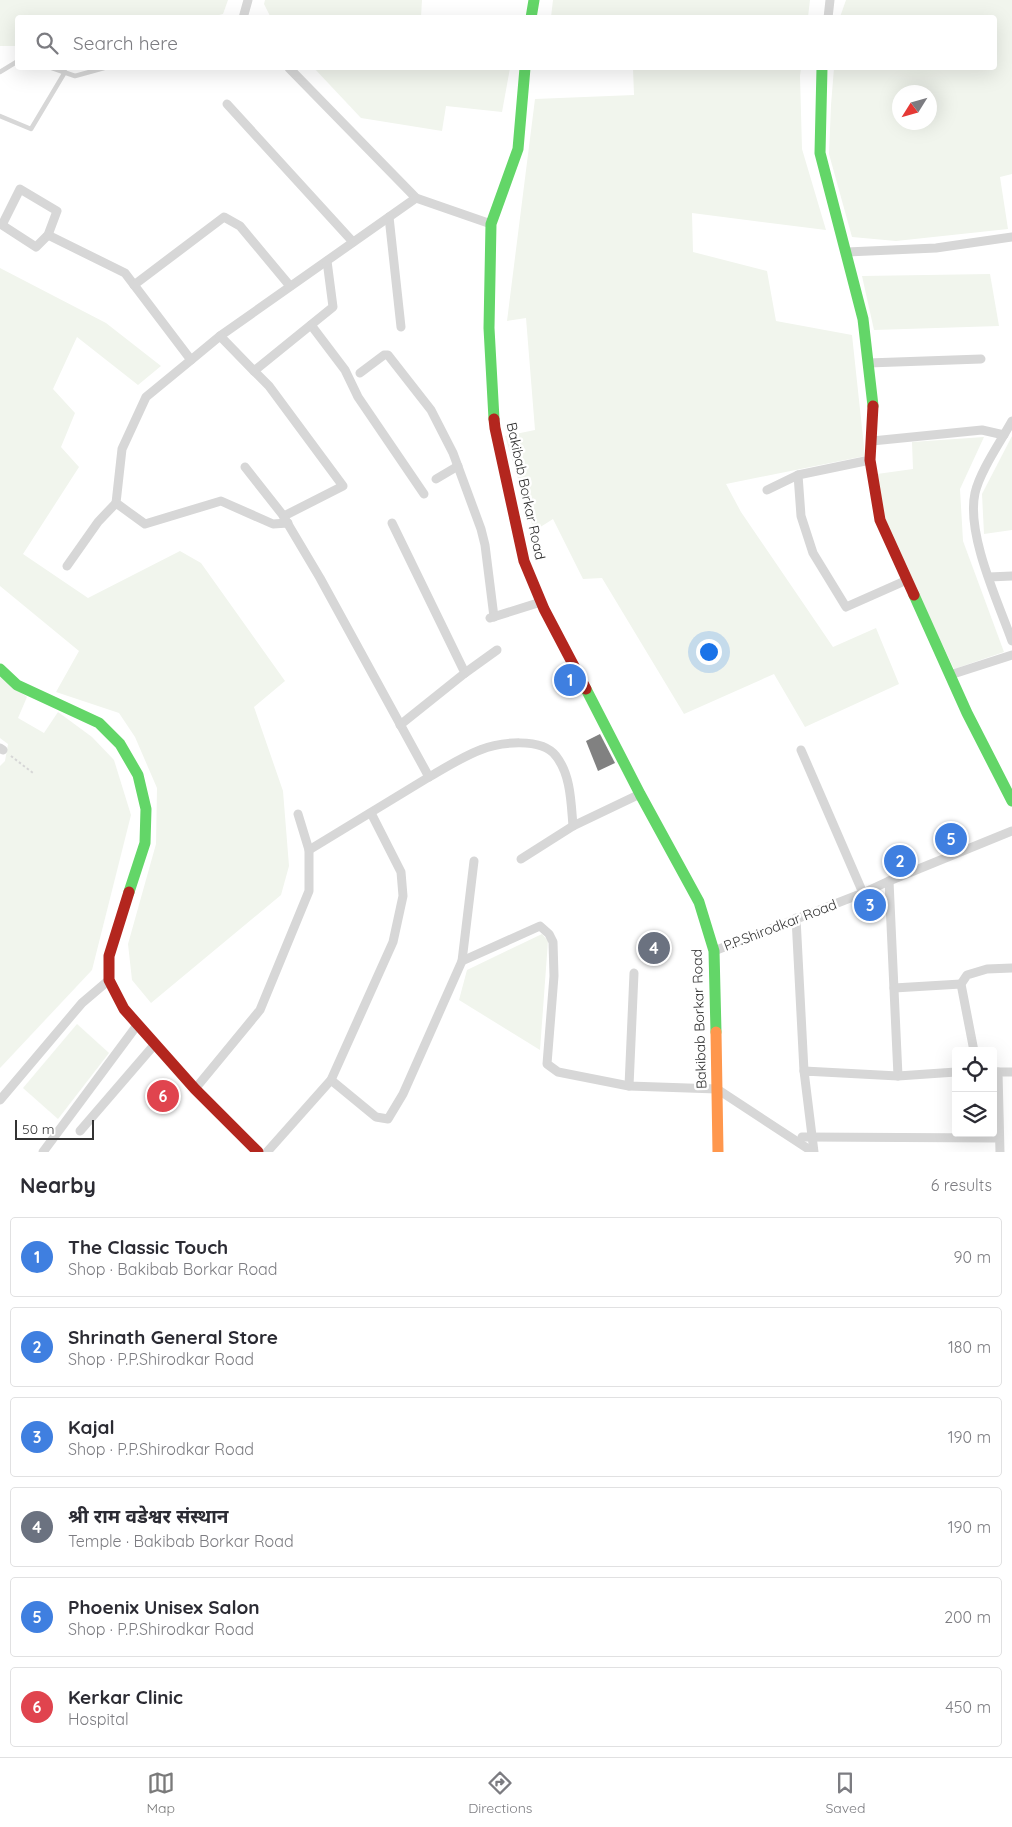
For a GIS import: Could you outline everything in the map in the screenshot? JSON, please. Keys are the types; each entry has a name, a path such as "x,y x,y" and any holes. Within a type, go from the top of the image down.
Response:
{"street":[{"path":"244,15 248,0"},
{"path":"532,15 534,0"},
{"path":"828,15 830,0"},
{"path":"291,70 416,198 491,224"},
{"name":"Bakibab Borkar Road","path":"525,70 518,149 491,224 489,328 495,428 524,561 541,602 640,794 699,902 714,951 718,1152"},
{"path":"822,70 820,153 863,319 873,404 870,460 880,520 967,713 1012,801"},
{"path":"227,104 353,242"},
{"path":"20,189 57,211 48,235 36,247 2,225 20,189"},
{"path":"67,566 98,522 116,503 122,449 146,397 220,336 416,198"},
{"path":"134,285 224,217 240,226 290,286"},
{"path":"389,217 401,327"},
{"path":"48,235 125,274 191,360"},
{"path":"847,252 936,248 1012,237"},
{"path":"254,371 333,308 327,261"},
{"path":"311,325 345,370 358,397 424,494"},
{"path":"116,503 145,524 221,501 272,524 286,520 343,486 269,386 220,336"},
{"path":"360,373 384,355 388,355 431,410 458,466 481,529 485,545 492,617 541,602"},
{"path":"868,364 981,359"},
{"path":"1012,421 985,469 975,493 974,516 980,551 1012,641"},
{"path":"872,441 982,430 1004,435"},
{"path":"767,490 798,475 870,460"},
{"path":"436,478 458,466"},
{"path":"245,467 286,520 320,578 429,777"},
{"path":"798,475 801,516 813,553 846,607 907,580"},
{"path":"392,523 465,673"},
{"path":"989,578 1012,576"},
{"path":"400,725 497,650"},
{"path":"950,675 1012,655"},
{"path":"0,669 17,685 99,723 120,744 138,775 146,809 145,843 109,956 109,980 124,1008 155,1044 195,1089 258,1152"},
{"path":"309,850 429,777 480,750 508,743 538,744 556,754 566,775 571,799 573,826"},
{"path":"801,750 863,893"},
{"path":"521,859 573,826 640,794"},
{"path":"267,1152 331,1080 393,942 403,896 401,872 371,813"},
{"path":"195,1089 260,1010 309,891 309,850 298,814"},
{"name":"P.P.Shirodkar Road","path":"714,951 863,893 1012,831"},
{"path":"331,1080 376,1118 388,1120 403,1094 462,961 474,861"},
{"path":"889,881 898,1076"},
{"path":"796,918 804,1071 814,1152"},
{"path":"462,961 540,926 549,934 553,942 554,976 547,1064 558,1072 630,1086 717,1089 814,1152"},
{"path":"894,988 960,984 967,975 986,969 1012,968"},
{"path":"630,1086 634,973"},
{"path":"0,1100 82,1003 109,980"},
{"path":"960,984 973,1047"},
{"path":"43,1152 138,1024"},
{"path":"80,1131 155,1044"},
{"path":"804,1071 898,1076 952,1072"},
{"path":"997,1072 1012,1072"},
{"path":"997,1092 1000,1152"},
{"path":"802,1137 814,1152"},
{"path":"802,1137 999,1138"},
{"path":"802,1137 802,1152"}],"lane":[{"path":"0,72 15,63"},
{"path":"58,70 75,76 97,70"},
{"path":"0,116 31,129 65,72"}],"path":[{"path":"1,749 32,773"}],"shaded area":[{"path":"0,0 228,0 223,14 219,15 15,15 15,46 0,46"},
{"path":"265,0 422,0 421,15 270,15 264,4"},
{"path":"553,0 810,0 808,15 551,15"},
{"path":"846,0 1012,0 1012,174 1000,177 1008,229 896,241 852,237 829,154 834,70 997,70 997,15 841,15"},
{"path":"316,70 510,70 502,112 446,106 442,131 361,118"},
{"path":"633,70 801,70 802,149 826,230 692,213 693,252 767,271 776,321 852,335 865,456 726,484 741,512 833,647 876,628 899,684 805,727 774,674 684,714 602,578 583,579 553,519 534,531 505,436 535,430 526,318 507,321 535,99 634,95"},
{"path":"0,268 106,323 161,366 138,385 77,337 53,389 75,413 61,447 79,467 23,554 88,598 180,551 201,563 285,681 254,707 283,791 289,866 281,895 151,1003 132,980 128,944 156,844 157,788 135,737 119,713 56,692 79,651 0,586"},
{"path":"990,274 999,326 874,330 862,276"},
{"path":"1012,436 1012,530 984,534 982,494"},
{"path":"984,437 960,489 963,541 1004,652 954,669 886,525 877,474 913,469 912,442"},
{"path":"0,677 27,697 18,718 44,733 58,712 92,737 114,760 131,815 92,970 0,1068 0,766 5,761 8,744 0,738"},
{"path":"542,934 548,941 540,1050 459,1000 467,970"},
{"path":"77,1024 109,1053 58,1119 23,1088"}],"building":[{"path":"600,734 615,763 598,771 586,741"}],"traffic: fast":[{"path":"532,15 534,0"},
{"path":"494,419 489,328 491,224 518,149 525,70"},
{"path":"822,70 820,153 863,319 873,406"},
{"path":"914,595 967,713 1012,801"},
{"path":"0,669 17,685 99,723 120,744 138,775 146,809 145,843 129,892"},
{"path":"586,689 640,794 699,902 714,951 716,1032"}],"traffic: slow":[{"path":"716,1032 718,1152"}],"traffic: jam":[{"path":"873,406 870,460 880,520 914,595"},
{"path":"494,419 524,561 544,609 586,689"},
{"path":"129,892 109,956 109,980 124,1009 195,1089 258,1152"}],"place":[{"name":"The Classic Touch","path":"570,680"},
{"name":"Phoenix Unisex Salon","path":"951,839"},
{"name":"Shrinath General Store","path":"900,861"},
{"name":"Kajal","path":"870,905"},
{"name":"श्री राम वडेश्वर संस्थान","path":"654,948"},
{"name":"Kerkar Clinic","path":"163,1096"}]}
